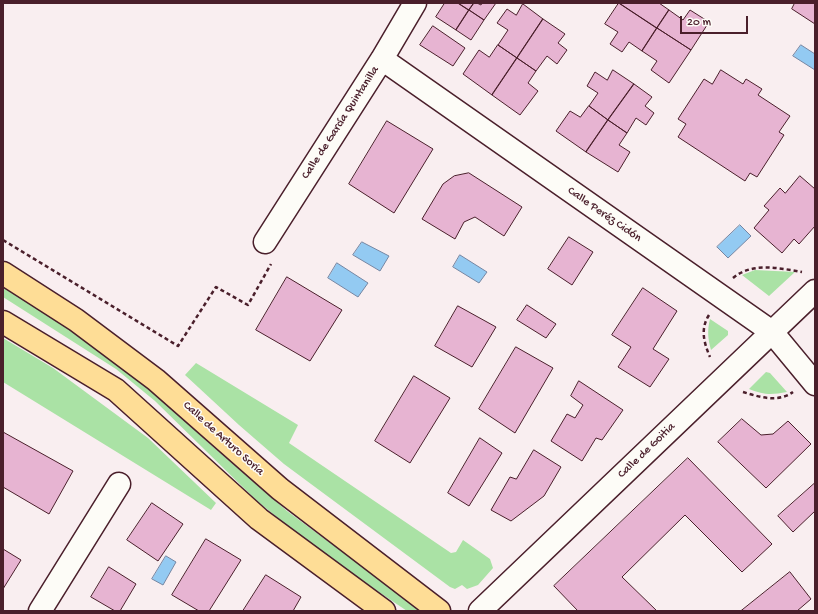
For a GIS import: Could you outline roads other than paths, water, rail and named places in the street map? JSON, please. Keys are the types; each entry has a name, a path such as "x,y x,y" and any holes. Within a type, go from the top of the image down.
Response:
{"main road":[{"name":"Calle de Arturo Soria","path":"3,273 76,320 156,380 280,489 439,611"},
{"path":"3,322 116,390 259,519 384,611"}],"street":[{"name":"Calle de García Quintanilla","path":"265,242 382,59 415,3"},
{"name":"Calle Peréz Cidón","path":"382,59 772,332 815,384"},
{"name":"Calle de Goitia","path":"480,611 815,291"},
{"path":"40,611 119,484"}],"water":[{"path":"801,45 815,54 815,70 793,56"},
{"path":"740,225 751,236 728,258 717,247"},
{"path":"362,242 389,256 380,271 353,255"},
{"path":"460,255 487,272 479,283 453,267"},
{"path":"337,263 368,283 358,297 328,278"},
{"path":"166,556 176,562 163,585 152,579"}]}
